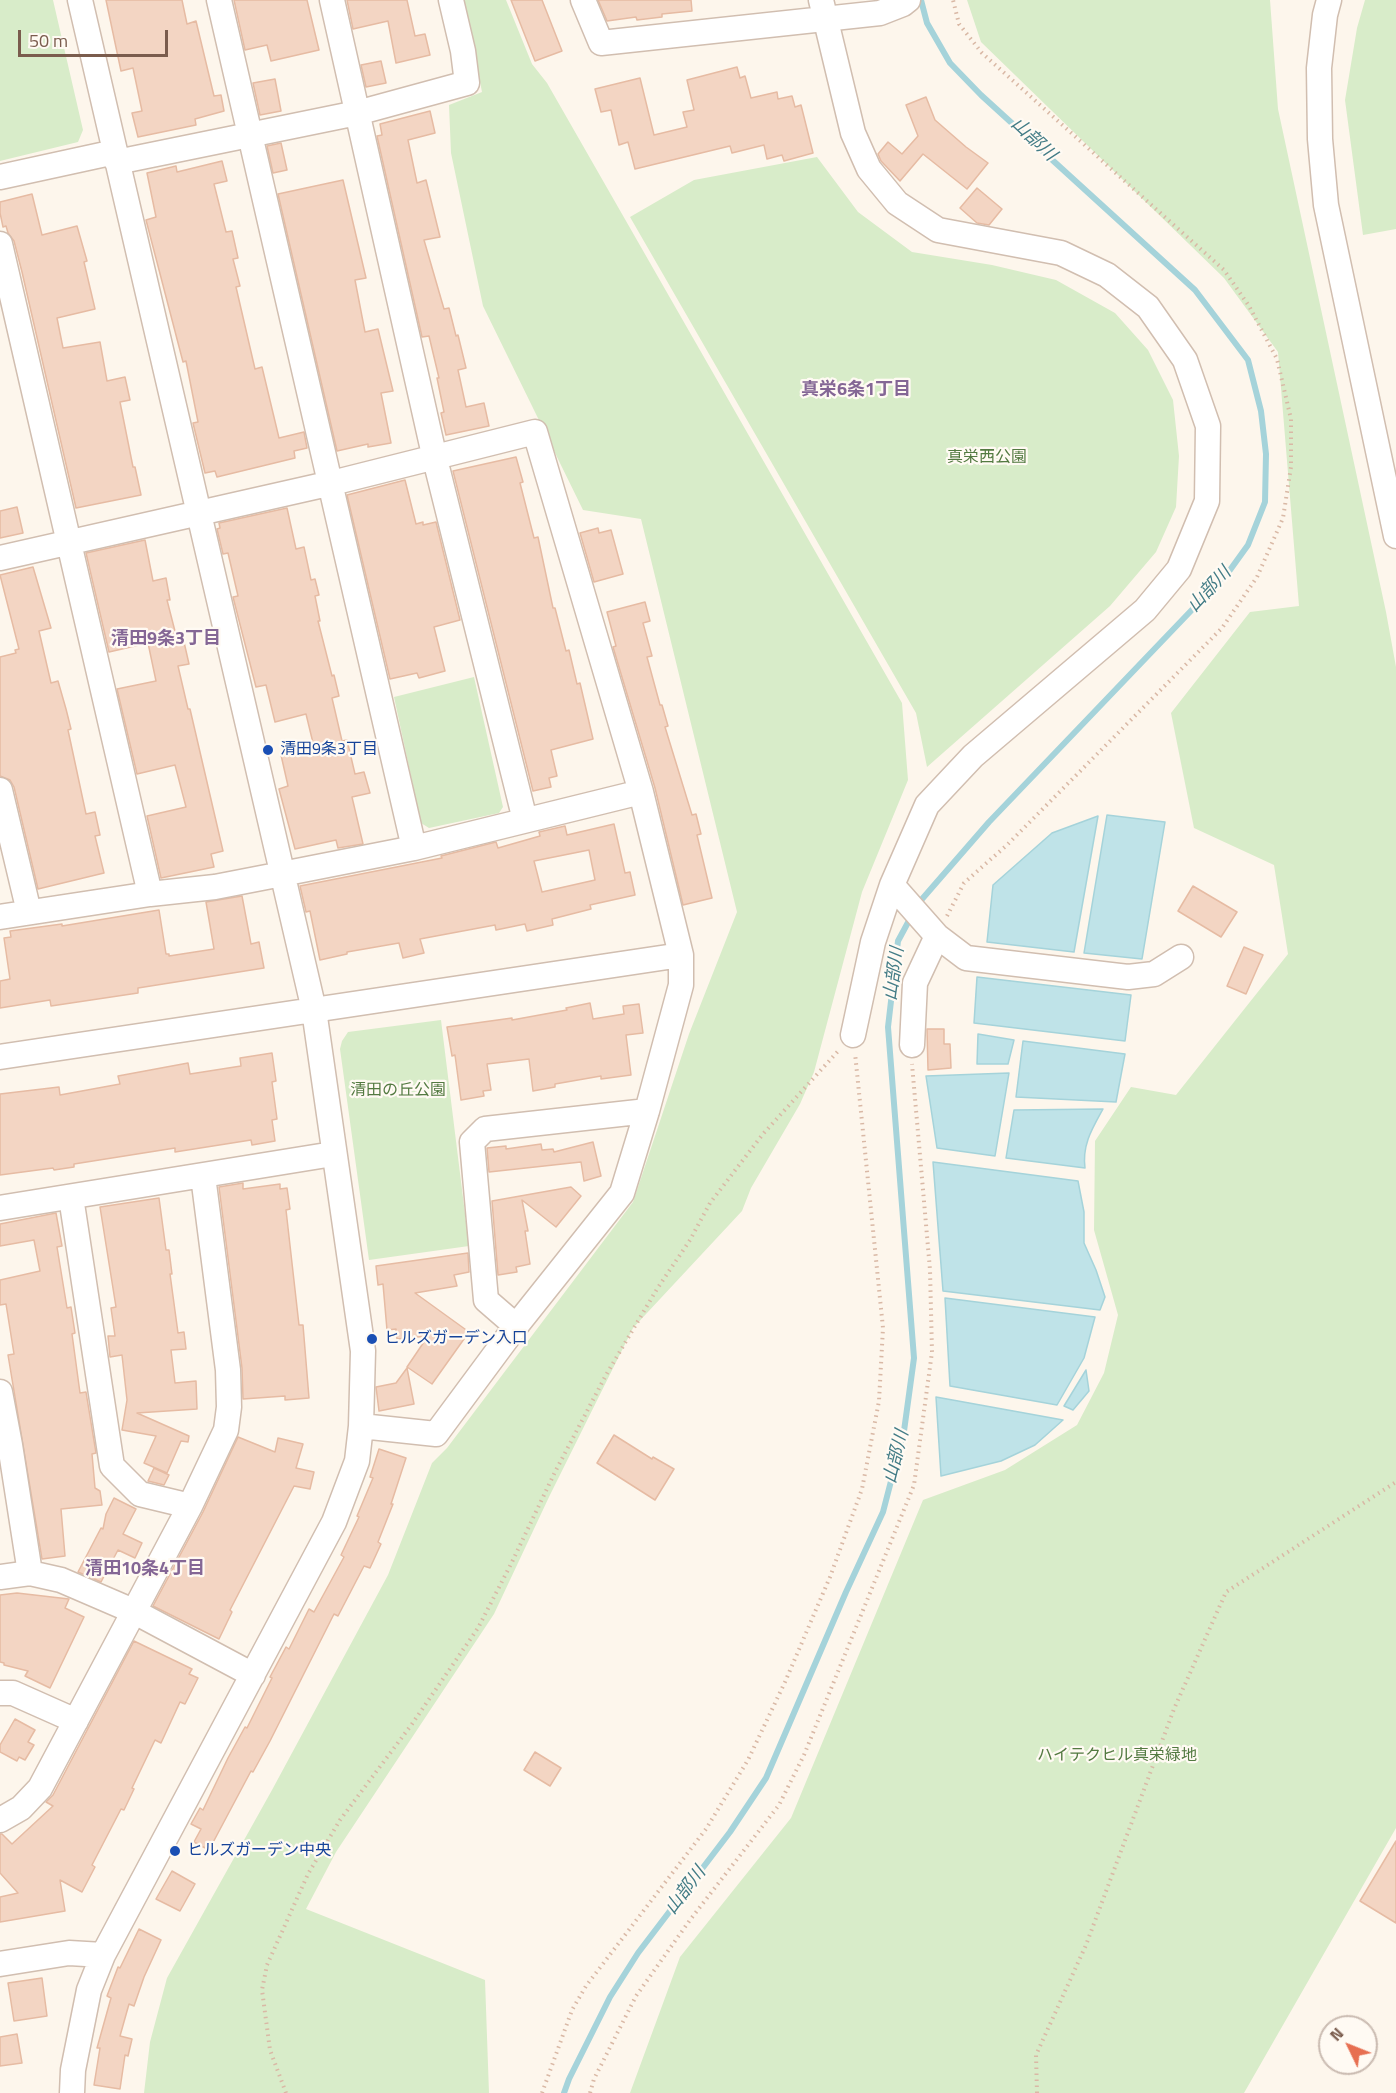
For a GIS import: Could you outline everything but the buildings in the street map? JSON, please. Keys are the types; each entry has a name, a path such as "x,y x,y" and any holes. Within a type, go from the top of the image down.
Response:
{"street":[{"path":"72,2093 73,2070 89,1990 103,1955 334,1522 357,1461 361,1426 363,1351 314,1010 80,0"},
{"path":"219,0 332,483 414,848"},
{"path":"332,0 435,459 525,820"},
{"path":"0,177 251,134 357,113 468,83 451,0"},
{"path":"584,0 601,44 823,9 880,13 906,2"},
{"path":"1329,0 1319,68 1320,140 1326,205 1396,536"},
{"path":"823,9 853,133 869,169 897,203 938,230 1061,254 1107,275 1148,307 1185,360 1208,426 1207,501 1179,569 1145,610 973,756 927,806 896,890 873,942 853,1035"},
{"path":"0,244 150,894"},
{"path":"0,558 435,459 535,432 641,792 681,955 681,985 622,1193 516,1326 436,1434 361,1426"},
{"path":"0,790 28,912"},
{"path":"0,917 150,894 216,887 414,848 641,792"},
{"path":"896,890 934,932 966,958 1128,977 1154,974 1181,957"},
{"path":"912,1045 915,983 934,932"},
{"path":"0,1057 681,955"},
{"path":"516,1326 486,1300 472,1142 485,1130 647,1111"},
{"path":"0,1208 333,1154"},
{"path":"0,1820 21,1808 40,1788 190,1506 226,1430 229,1407 228,1370 203,1176"},
{"path":"71,1197 112,1466 140,1494 190,1506"},
{"path":"0,1392 5,1445 30,1573"},
{"path":"0,1577 30,1573 61,1580 133,1611 253,1675"},
{"path":"0,1693 13,1693 76,1721"},
{"path":"0,1964 69,1953 103,1955"}],"path":[{"path":"934,932 964,883 1023,828 1222,628 1257,577 1283,518 1291,467 1291,419 1277,359 1250,306 1224,270 982,53 959,24 953,0"},
{"path":"286,2093 270,2050 262,1990 267,1965 308,1874 340,1820 412,1724 478,1628 606,1375 657,1289 690,1240 710,1203 763,1134 853,1035"},
{"path":"542,2093 572,2010 586,1986 706,1829 748,1760 785,1682 830,1577 862,1489 879,1401 883,1328 853,1035"},
{"path":"590,2093 594,2079 636,1996 690,1920 779,1805 804,1755 914,1485 932,1352 930,1270 917,1141 912,1045"},
{"path":"1037,2093 1036,2055 1086,1945 1174,1709 1226,1592 1396,1482"}],"green space":[{"path":"0,0 53,0 83,130 78,142 0,161"},
{"path":"464,0 506,0 532,64 547,83 902,703 908,780 862,892 814,1072 800,1104 751,1188 742,1211 633,1328 494,1614 336,1852 306,1909 485,1980 489,2093 144,2093 150,2042 167,1978 388,1575 432,1463 447,1448 633,1202 689,1034 737,912 641,519 583,510 483,306 451,153 449,105 482,92"},
{"name":"ハイテクヒル真栄緑地","path":"967,0 1270,0 1278,109 1396,667 1396,1828 1244,2093 630,2093 680,1957 791,1818 923,1500 1005,1470 1077,1425 1104,1373 1118,1315 1094,1230 1095,1141 1131,1087 1176,1095 1288,954 1274,865 1194,828 1171,713 1250,612 1299,606 1278,352 1224,278 981,42"},
{"path":"1365,0 1396,0 1396,229 1363,235 1345,100 1357,28"},
{"name":"真栄西公園","path":"817,157 858,212 912,252 992,265 1056,280 1115,313 1148,350 1173,400 1179,456 1176,507 1156,552 1110,606 927,767 916,713 630,217 694,180"},
{"path":"474,677 503,807 499,813 429,828 421,823 394,697"},
{"name":"清田の丘公園","path":"441,1020 469,1246 369,1260 340,1049 342,1041 348,1032"}],"water":[{"path":"1107,815 1165,822 1142,959 1084,953"},
{"path":"1098,816 1074,952 987,942 993,885 1052,833"},
{"path":"977,977 1131,995 1125,1041 974,1023"},
{"path":"978,1034 1014,1040 1008,1064 977,1064"},
{"path":"1023,1041 1125,1054 1116,1102 1016,1097"},
{"path":"1009,1073 995,1156 937,1148 926,1076"},
{"path":"1103,1109 1086,1144 1085,1168 1006,1158 1014,1110"},
{"path":"933,1162 1078,1181 1084,1212 1084,1243 1105,1297 1100,1310 943,1291"},
{"path":"945,1298 1095,1317 1084,1358 1057,1405 950,1386"},
{"path":"1086,1370 1089,1391 1073,1410 1064,1406"},
{"path":"936,1397 1063,1420 1035,1445 1001,1461 941,1476"}],"waterway":[{"name":"山部川","path":"916,906 989,822 1230,570 1248,545 1265,502 1266,454 1261,411 1248,360 1195,290 981,95 950,63 927,23 921,0"},
{"name":"山部川","path":"564,2093 610,1997 638,1953 730,1832 766,1778 883,1512 904,1431 914,1358 888,1027 898,941 912,915"}],"place":[{"name":"清田9条3丁目","path":"268,750"},
{"name":"ヒルズガーデン入口","path":"372,1339"},
{"name":"ヒルズガーデン中央","path":"175,1851"}],"district":[{"name":"真栄6条1丁目","path":"856,391"},
{"name":"清田9条3丁目","path":"166,640"},
{"name":"清田10条4丁目","path":"145,1570"}]}
